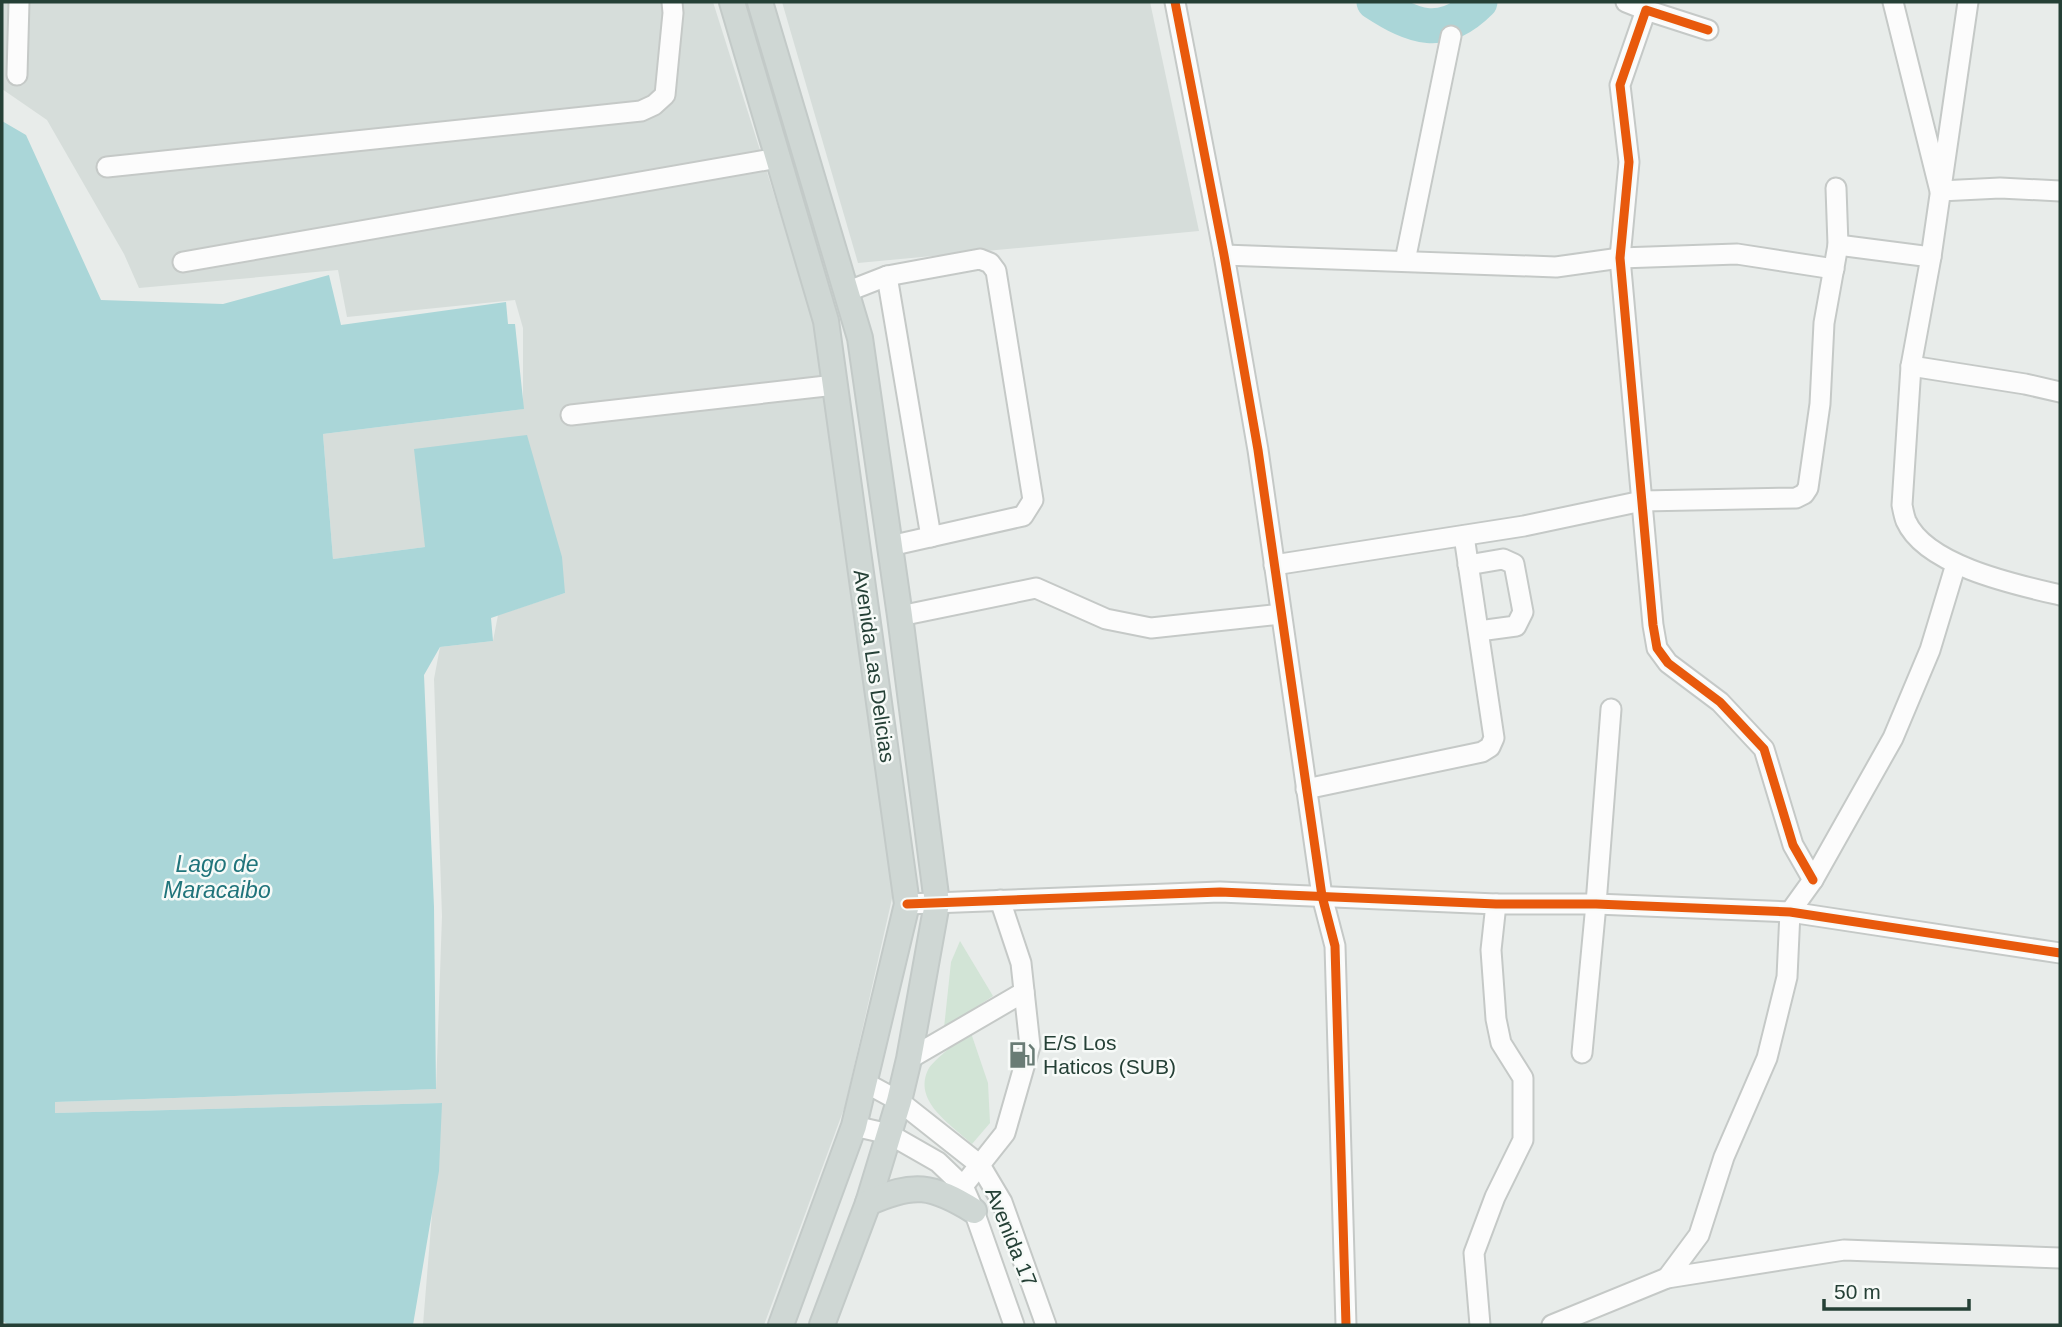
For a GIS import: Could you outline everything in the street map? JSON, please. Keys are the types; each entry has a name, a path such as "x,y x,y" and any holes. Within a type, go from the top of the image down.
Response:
{"main road":[{"name":"Avenida Las Delicias","path":"732,2 826,321 907,904 854,1126 781,1325"},
{"name":"Avenida Las Delicias","path":"760,2 860,338 937,903 899,1101 868,1203 822,1325"},
{"path":"872,651 904,648"},
{"path":"868,1203 908,1188 947,1194 974,1211"}],"street":[{"path":"17,75 19,2"},
{"path":"107,167 641,111 665,95 672,2"},
{"path":"1175,2 1258,450 1322,896 1335,946 1346,1325"},
{"path":"1626,2 1708,30"},
{"path":"1893,2 1940,191"},
{"path":"1968,2 1931,257 1911,366 1902,505 1906,522 1922,541 1956,564 2012,583 2060,595"},
{"path":"1646,10 1620,85 1629,162 1620,258 1657,648 1668,663 1720,702 1764,749 1793,845 1813,880"},
{"path":"1405,261 1451,36"},
{"path":"183,262 778,158"},
{"path":"1274,565 1524,526 1642,501 1796,498 1804,494 1808,488 1820,404 1824,323 1838,245 1836,188"},
{"path":"1940,191 2000,188 2060,191"},
{"path":"1838,245 1931,257"},
{"path":"1224,255 1556,267 1620,258 1737,254 1834,269"},
{"path":"846,292 887,276 980,259 990,263 996,271 1033,500 1023,516 890,546"},
{"path":"887,276 931,537"},
{"path":"1911,366 2060,392"},
{"path":"571,415 835,385"},
{"path":"1306,789 1482,752 1490,747 1494,738 1464,536"},
{"path":"1468,565 1503,559 1514,564 1524,612 1516,626 1479,631"},
{"path":"1667,1278 1699,1235 1724,1157 1767,1058 1787,977 1790,912 1813,880 1893,738 1930,650 1956,564"},
{"path":"900,616 1036,588 1106,619 1151,628 1281,614"},
{"path":"1582,1054 1611,709"},
{"path":"907,904 1220,892 1496,904 1596,904 1790,912 2060,953"},
{"path":"963,1186 1005,1133 1030,1046 1021,963 1000,900"},
{"path":"1480,1325 1474,1254 1495,1197 1523,1140 1523,1078 1501,1042 1496,1019 1492,950 1496,904"},
{"path":"909,1059 1024,992"},
{"name":"Avenida 17","path":"864,1082 899,1101 980,1165 1002,1202 1046,1325"},
{"name":"Avenida 17","path":"854,1126 889,1135 938,1162 963,1186 1014,1325"},
{"path":"1552,1325 1667,1278 1844,1250 2060,1258"}],"shaded area":[{"path":"2,2 713,2 816,321 893,894 845,1106 764,1325 423,1325 441,1103 55,1113 55,1102 436,1089 442,916 434,679 440,647 493,641 498,615 565,593 425,547 333,559 323,434 523,409 523,328 515,300 347,317 338,270 139,288 124,254 47,120 2,89"},
{"path":"782,2 1150,2 1199,231 858,263"}],"green space":[{"path":"960,941 993,996 944,1028 951,962"},
{"path":"970,1030 988,1083 990,1123 972,1144 936,1111 925,1091 929,1068"}],"water":[{"name":"Lago de Maracaibo","path":"2,121 26,135 101,300 223,304 329,275 341,325 506,302 508,324 515,324 524,409 323,434 333,559 425,547 414,449 527,435 562,557 565,593 491,618 493,641 440,647 424,675 434,907 436,1089 55,1102 55,1113 442,1103 439,1171 413,1325 9,1325 2,1321"}],"waterway":[{"path":"1374,2 1402,18 1428,26 1453,21 1480,2"}],"cycle path":[{"path":"1175,2 1258,450 1322,896 1335,946 1346,1325"},
{"path":"1708,30 1646,10 1620,85 1629,162 1620,258 1653,625 1657,648 1668,663 1720,702 1764,749 1793,845 1813,880"},
{"path":"907,904 1220,892 1496,904 1596,904 1790,912 2060,953"}],"place":[{"name":"E/S Los Haticos (SUB)","path":"1022,1055"}]}
